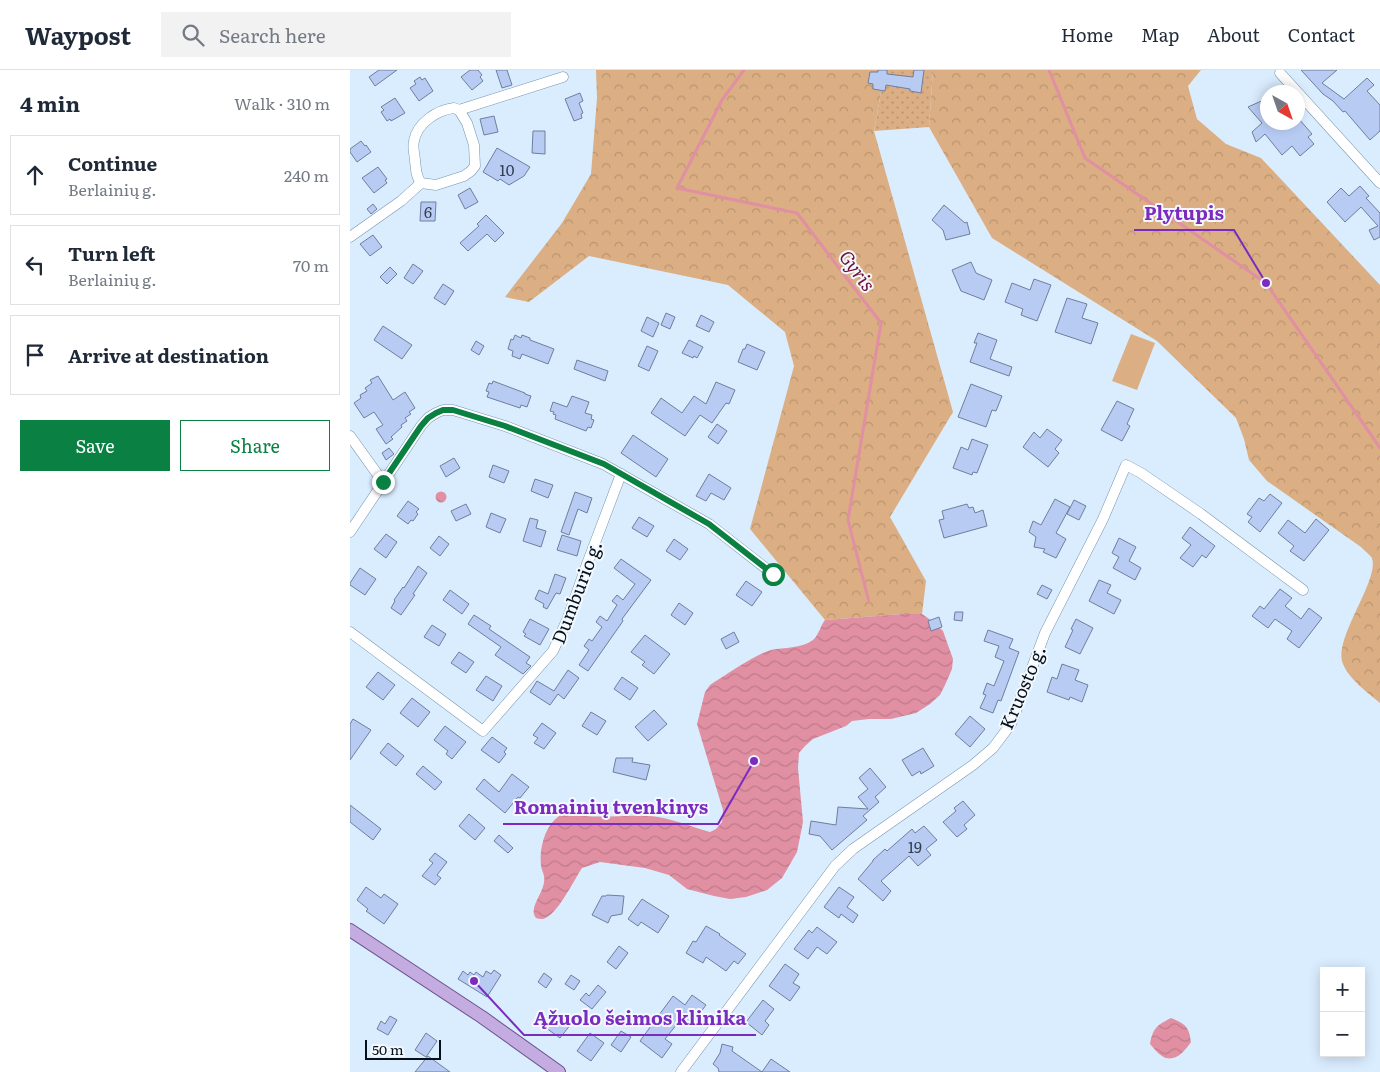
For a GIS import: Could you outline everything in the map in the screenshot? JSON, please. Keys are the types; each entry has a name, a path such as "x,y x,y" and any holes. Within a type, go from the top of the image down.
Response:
{"main road":[{"path":"350,930 482,1017 559,1072"}],"street":[{"path":"1280,73 1380,183"},
{"path":"422,183 417,175 413,143 417,132 425,121 446,109 454,108 459,110 563,77"},
{"path":"350,237 406,197 422,183 436,185 471,172 475,166 474,145 467,123 459,110"},
{"path":"350,532 421,426 436,413 443,410 453,410 505,426 604,464 709,524 773,574"},
{"path":"350,436 383,482"},
{"name":"Kruosto g.","path":"681,1072 835,866 853,848 973,765 993,748 1011,724 1045,633 1103,520 1126,465 1201,514 1303,590"},
{"name":"Dumburio g.","path":"350,632 483,731 553,651 567,620 621,474"}],"green space":[{"path":"596,70 885,70 874,131 953,412 890,517 926,581 922,614 825,620 750,529 794,366 785,332 728,285 589,256 529,302 505,297 562,223 591,174 597,98"},
{"path":"885,70 933,70 929,127 874,131"},
{"path":"933,70 1201,70 1188,86 1197,119 1226,144 1261,158 1380,285 1380,703 1359,685 1346,670 1341,653 1349,626 1373,568 1372,558 1361,547 1267,481 1249,460 1236,418 1157,341 992,238 929,127"},
{"path":"1131,334 1155,343 1137,390 1112,381"}],"water":[{"path":"441,491 447,497 441,503 435,497"},
{"path":"922,614 943,631 953,659 952,669 945,685 940,695 916,713 891,719 852,721 846,726 813,739 799,753 798,768 803,822 797,852 782,878 767,890 746,897 730,899 687,889 669,875 645,868 600,862 582,868 552,914 542,919 536,918 534,914 535,904 544,882 541,866 542,845 550,825 559,816 569,814 658,817 710,832 716,829 722,822 723,810 697,724 705,692 710,685 748,661 771,650 808,643 815,638 825,620"},
{"path":"1171,1018 1186,1026 1191,1042 1179,1055 1166,1058 1160,1055 1150,1044 1156,1028"}],"building":[{"path":"379,70 397,70 375,86 369,77"},
{"path":"470,70 478,70 482,75 480,77 483,81 472,90 461,77"},
{"path":"496,70 507,70 512,85 502,88"},
{"path":"878,70 887,70 887,74 913,77 914,70 924,70 921,93 886,85 885,91 873,89 873,84 868,83 870,72 878,72"},
{"path":"1301,70 1337,70 1322,83 1344,99 1367,78 1374,85 1367,91 1380,105 1380,131 1370,140 1345,111 1343,112 1323,94"},
{"path":"420,77 422,80 425,78 433,91 419,101 410,88 416,84 414,81"},
{"path":"580,93 583,101 579,103 583,113 581,114 582,118 574,121 565,99"},
{"path":"395,98 405,113 391,121 390,119 387,121 381,112 384,110 381,107"},
{"path":"1260,102 1260,121 1248,107"},
{"path":"494,116 498,132 484,135 480,119"},
{"path":"1260,125 1260,130 1305,130 1305,126 1312,134 1308,137 1314,144 1300,156 1292,146 1282,155 1265,134 1256,142 1252,132"},
{"path":"533,131 545,131 545,154 532,153"},
{"path":"361,141 371,152 357,162 350,149"},
{"path":"497,148 530,167 524,176 509,185 483,172"},
{"path":"378,167 387,179 385,180 387,183 374,193 362,178"},
{"path":"1360,186 1369,196 1366,198 1380,213 1380,237 1374,240 1369,230 1378,226 1361,207 1345,222 1327,202 1341,188 1349,196"},
{"path":"470,188 478,202 465,209 458,195"},
{"path":"421,202 436,202 435,221 420,221"},
{"path":"373,204 377,209 371,214 367,209"},
{"path":"944,205 965,223 967,222 970,234 946,240 943,230 932,220"},
{"path":"486,215 504,233 495,242 487,234 468,251 460,243 479,226 477,224"},
{"path":"373,235 382,247 370,256 360,244"},
{"path":"971,262 976,273 992,280 984,300 961,291 952,270"},
{"path":"413,264 423,271 413,284 404,278"},
{"path":"390,267 397,274 387,284 380,277"},
{"path":"1034,279 1051,285 1037,321 1021,315 1023,309 1005,302 1012,283 1030,290"},
{"path":"443,284 454,291 445,305 434,298"},
{"path":"1067,298 1087,304 1082,318 1098,323 1091,344 1055,332"},
{"path":"666,313 675,317 670,329 661,325"},
{"path":"701,315 714,322 709,332 696,326"},
{"path":"647,317 659,323 653,337 641,331"},
{"path":"383,326 412,345 402,359 374,340"},
{"path":"978,333 997,340 990,359 1012,367 1009,376 970,362 977,343 974,343"},
{"path":"515,335 521,338 522,335 554,349 548,364 522,354 520,359 512,356 513,351 508,349 511,339 513,340"},
{"path":"689,340 703,347 697,358 682,353"},
{"path":"476,341 484,346 479,355 471,350"},
{"path":"747,344 765,352 757,370 738,362"},
{"path":"647,346 658,351 649,371 638,366"},
{"path":"577,360 608,371 605,381 574,369"},
{"path":"378,376 393,400 405,392 415,408 405,418 407,421 391,437 393,439 386,444 376,429 383,425 374,412 364,418 354,403 361,398 360,395 367,391 365,388 372,383 370,380"},
{"path":"493,381 531,396 527,407 521,405 520,408 487,397 489,392 486,391 489,383 492,384"},
{"path":"716,382 735,390 729,404 726,403 712,423 700,415 685,436 651,413 661,398 682,413 694,396 706,404"},
{"path":"971,384 1002,396 996,411 992,410 986,427 958,417"},
{"path":"572,396 589,402 585,413 592,415 591,419 594,420 591,428 588,427 586,431 555,419 556,415 550,411 553,402 567,407"},
{"path":"1117,401 1134,409 1127,424 1130,426 1122,441 1101,430"},
{"path":"717,424 727,431 718,444 708,437"},
{"path":"1047,429 1062,440 1055,449 1059,453 1048,467 1023,447 1034,432 1040,438"},
{"path":"633,435 668,459 656,477 621,453"},
{"path":"972,439 988,445 977,473 973,472 972,475 953,468 961,447 968,450"},
{"path":"389,448 394,454 386,460 382,453"},
{"path":"454,458 460,468 446,477 440,466"},
{"path":"493,465 509,471 504,483 489,477"},
{"path":"709,474 731,488 724,500 711,493 706,501 696,496"},
{"path":"535,479 553,485 548,498 531,491"},
{"path":"575,492 592,498 587,513 578,509 569,535 561,532"},
{"path":"1270,494 1282,503 1260,532 1248,522 1252,517 1247,514 1259,498 1264,501"},
{"path":"1055,499 1070,507 1056,533 1066,539 1056,558 1043,552 1045,549 1034,547 1036,537 1029,532 1033,521 1041,525"},
{"path":"1074,500 1086,506 1079,520 1067,514"},
{"path":"408,501 419,509 413,521 411,520 408,524 397,516"},
{"path":"466,504 471,514 456,521 451,511"},
{"path":"967,504 969,508 973,507 975,513 983,510 987,526 944,538 939,520 944,519 942,511"},
{"path":"491,513 506,519 500,533 486,527"},
{"path":"639,517 654,526 647,537 632,528"},
{"path":"530,518 538,520 536,528 546,531 541,547 523,541"},
{"path":"1316,519 1329,530 1304,561 1290,551 1294,546 1278,533 1288,520 1305,533"},
{"path":"1190,527 1215,546 1206,558 1202,555 1193,567 1180,558 1191,545 1182,538"},
{"path":"386,534 397,542 386,558 374,549"},
{"path":"562,535 581,541 577,556 557,550"},
{"path":"439,536 449,544 440,556 430,548"},
{"path":"1119,538 1136,547 1129,561 1141,568 1135,580 1113,568 1119,557 1112,553"},
{"path":"674,539 688,549 680,560 666,551"},
{"path":"621,559 651,580 622,619 623,621 588,671 579,665 589,650 584,646 589,639 592,641 602,627 596,622 600,616 607,621 617,605 612,601 617,595 623,600 635,584 614,568"},
{"path":"418,566 427,573 401,615 391,608 394,600"},
{"path":"360,568 376,579 365,595 350,585"},
{"path":"555,574 566,578 560,594 556,593 547,609 543,607 544,604 535,599 539,590 548,594"},
{"path":"1099,580 1111,585 1107,593 1121,600 1114,614 1089,601"},
{"path":"746,581 762,592 752,606 736,595"},
{"path":"1042,585 1052,590 1047,599 1037,594"},
{"path":"1280,589 1292,598 1285,606 1301,619 1309,608 1322,618 1299,648 1287,639 1292,631 1275,619 1268,628 1252,616 1260,606 1264,609"},
{"path":"450,590 469,604 462,614 443,600"},
{"path":"679,603 693,613 685,625 671,615"},
{"path":"955,612 963,612 962,621 954,620"},
{"path":"474,615 491,626 489,629 530,657 526,663 531,666 523,674 495,655 501,647 468,624"},
{"path":"939,617 942,627 931,631 928,621"},
{"path":"530,619 549,629 540,645 524,636 526,634 523,632"},
{"path":"1076,619 1093,628 1080,654 1065,647"},
{"path":"432,625 446,634 439,646 424,637"},
{"path":"988,630 1013,639 1009,648 1019,652 1001,701 998,700 993,713 980,708 986,695 983,694 987,683 994,686 1004,661 995,657 999,646 984,641"},
{"path":"734,632 739,642 726,649 721,639"},
{"path":"645,635 670,654 654,674 642,665 645,662 631,652"},
{"path":"459,652 474,662 466,673 451,663"},
{"path":"1062,664 1079,670 1075,680 1088,685 1082,702 1070,697 1069,700 1047,692 1052,677 1057,679"},
{"path":"568,670 579,678 564,699 558,694 550,705 530,692 537,681 554,691"},
{"path":"378,672 395,685 383,700 366,687"},
{"path":"486,676 502,686 493,701 476,690"},
{"path":"622,677 638,688 630,700 614,689"},
{"path":"412,698 430,712 418,727 400,713"},
{"path":"654,710 667,724 648,741 635,727"},
{"path":"591,712 606,721 597,735 582,726"},
{"path":"970,716 985,729 970,747 955,734"},
{"path":"353,719 371,730 350,760 350,724"},
{"path":"542,723 556,733 544,749 534,743 538,738 533,735"},
{"path":"445,726 466,742 452,759 446,754 448,751 434,740"},
{"path":"492,737 507,748 504,752 506,754 499,763 481,750"},
{"path":"388,743 404,756 396,766 380,753"},
{"path":"923,748 934,766 921,774 920,771 912,776 902,760"},
{"path":"616,758 633,758 632,762 650,765 646,780 613,772"},
{"path":"423,766 442,782 435,790 416,774"},
{"path":"870,768 886,787 875,797 879,802 863,816 867,820 832,850 820,836 809,834 811,821 836,825 838,807 868,809 858,797 868,789 859,778"},
{"path":"512,774 529,787 505,813 476,789 484,779 499,792"},
{"path":"963,801 975,815 964,825 967,829 957,837 943,822 956,811 954,808"},
{"path":"350,805 381,829 373,840 350,822"},
{"path":"469,814 485,828 475,840 459,826"},
{"path":"924,826 937,840 926,849 931,855 918,866 909,856 881,881 891,891 883,901 858,879 873,860 885,849 887,851 912,829 915,833"},
{"path":"499,835 513,848 508,853 494,841"},
{"path":"435,853 447,862 437,875 441,878 435,885 422,876 433,863 429,860"},
{"path":"366,887 381,898 384,894 398,904 384,924 366,911 368,909 357,900"},
{"path":"839,887 854,897 847,907 858,915 853,923 841,914 839,918 824,907"},
{"path":"602,896 624,896 622,914 611,916 608,923 592,915"},
{"path":"642,899 669,916 658,933 641,922 638,926 628,919"},
{"path":"706,926 746,954 738,964 734,961 726,971 706,957 703,963 686,953 693,941 696,942"},
{"path":"817,927 837,942 827,954 817,947 808,959 794,949 809,930 812,933"},
{"path":"619,946 628,953 616,969 607,962"},
{"path":"785,964 799,974 793,983 800,987 790,1001 769,986"},
{"path":"494,970 501,975 487,997 458,979 463,971 468,975 470,972 474,975 476,972 483,977 486,971 491,974"},
{"path":"544,973 552,979 546,988 538,982"},
{"path":"571,975 580,981 574,990 565,984"},
{"path":"598,985 606,992 592,1009 580,1000 586,993 589,996"},
{"path":"692,995 706,1005 690,1026 681,1019 665,1039 672,1044 662,1058 640,1041 673,996 685,1005"},
{"path":"763,1000 774,1009 765,1021 769,1025 762,1035 746,1022"},
{"path":"557,1014 571,1024 560,1038 546,1028"},
{"path":"390,1016 397,1020 388,1035 377,1029 381,1021 385,1024"},
{"path":"621,1031 631,1037 621,1052 611,1045"},
{"path":"426,1033 437,1041 426,1057 415,1050"},
{"path":"590,1033 604,1043 591,1061 577,1051"},
{"path":"722,1044 733,1047 732,1051 762,1072 719,1072 718,1068 713,1064 720,1053"},
{"path":"428,1056 450,1072 415,1072"},
{"path":"771,1059 790,1072 762,1072"}],"waterway":[{"name":"Gyris","path":"744,70 722,100 677,188 797,213 881,323 848,520 869,602"},
{"path":"1049,70 1085,158 1266,283 1380,448"}],"place":[{"name":"Plytupis","path":"1266,283"},
{"name":"Romainių tvenkinys","path":"754,761"},
{"name":"Ąžuolo šeimos klinika","path":"474,981"}],"route":[{"path":"383,482 428,418 443,410 453,410 505,426 604,464 709,524 773,574"}]}
